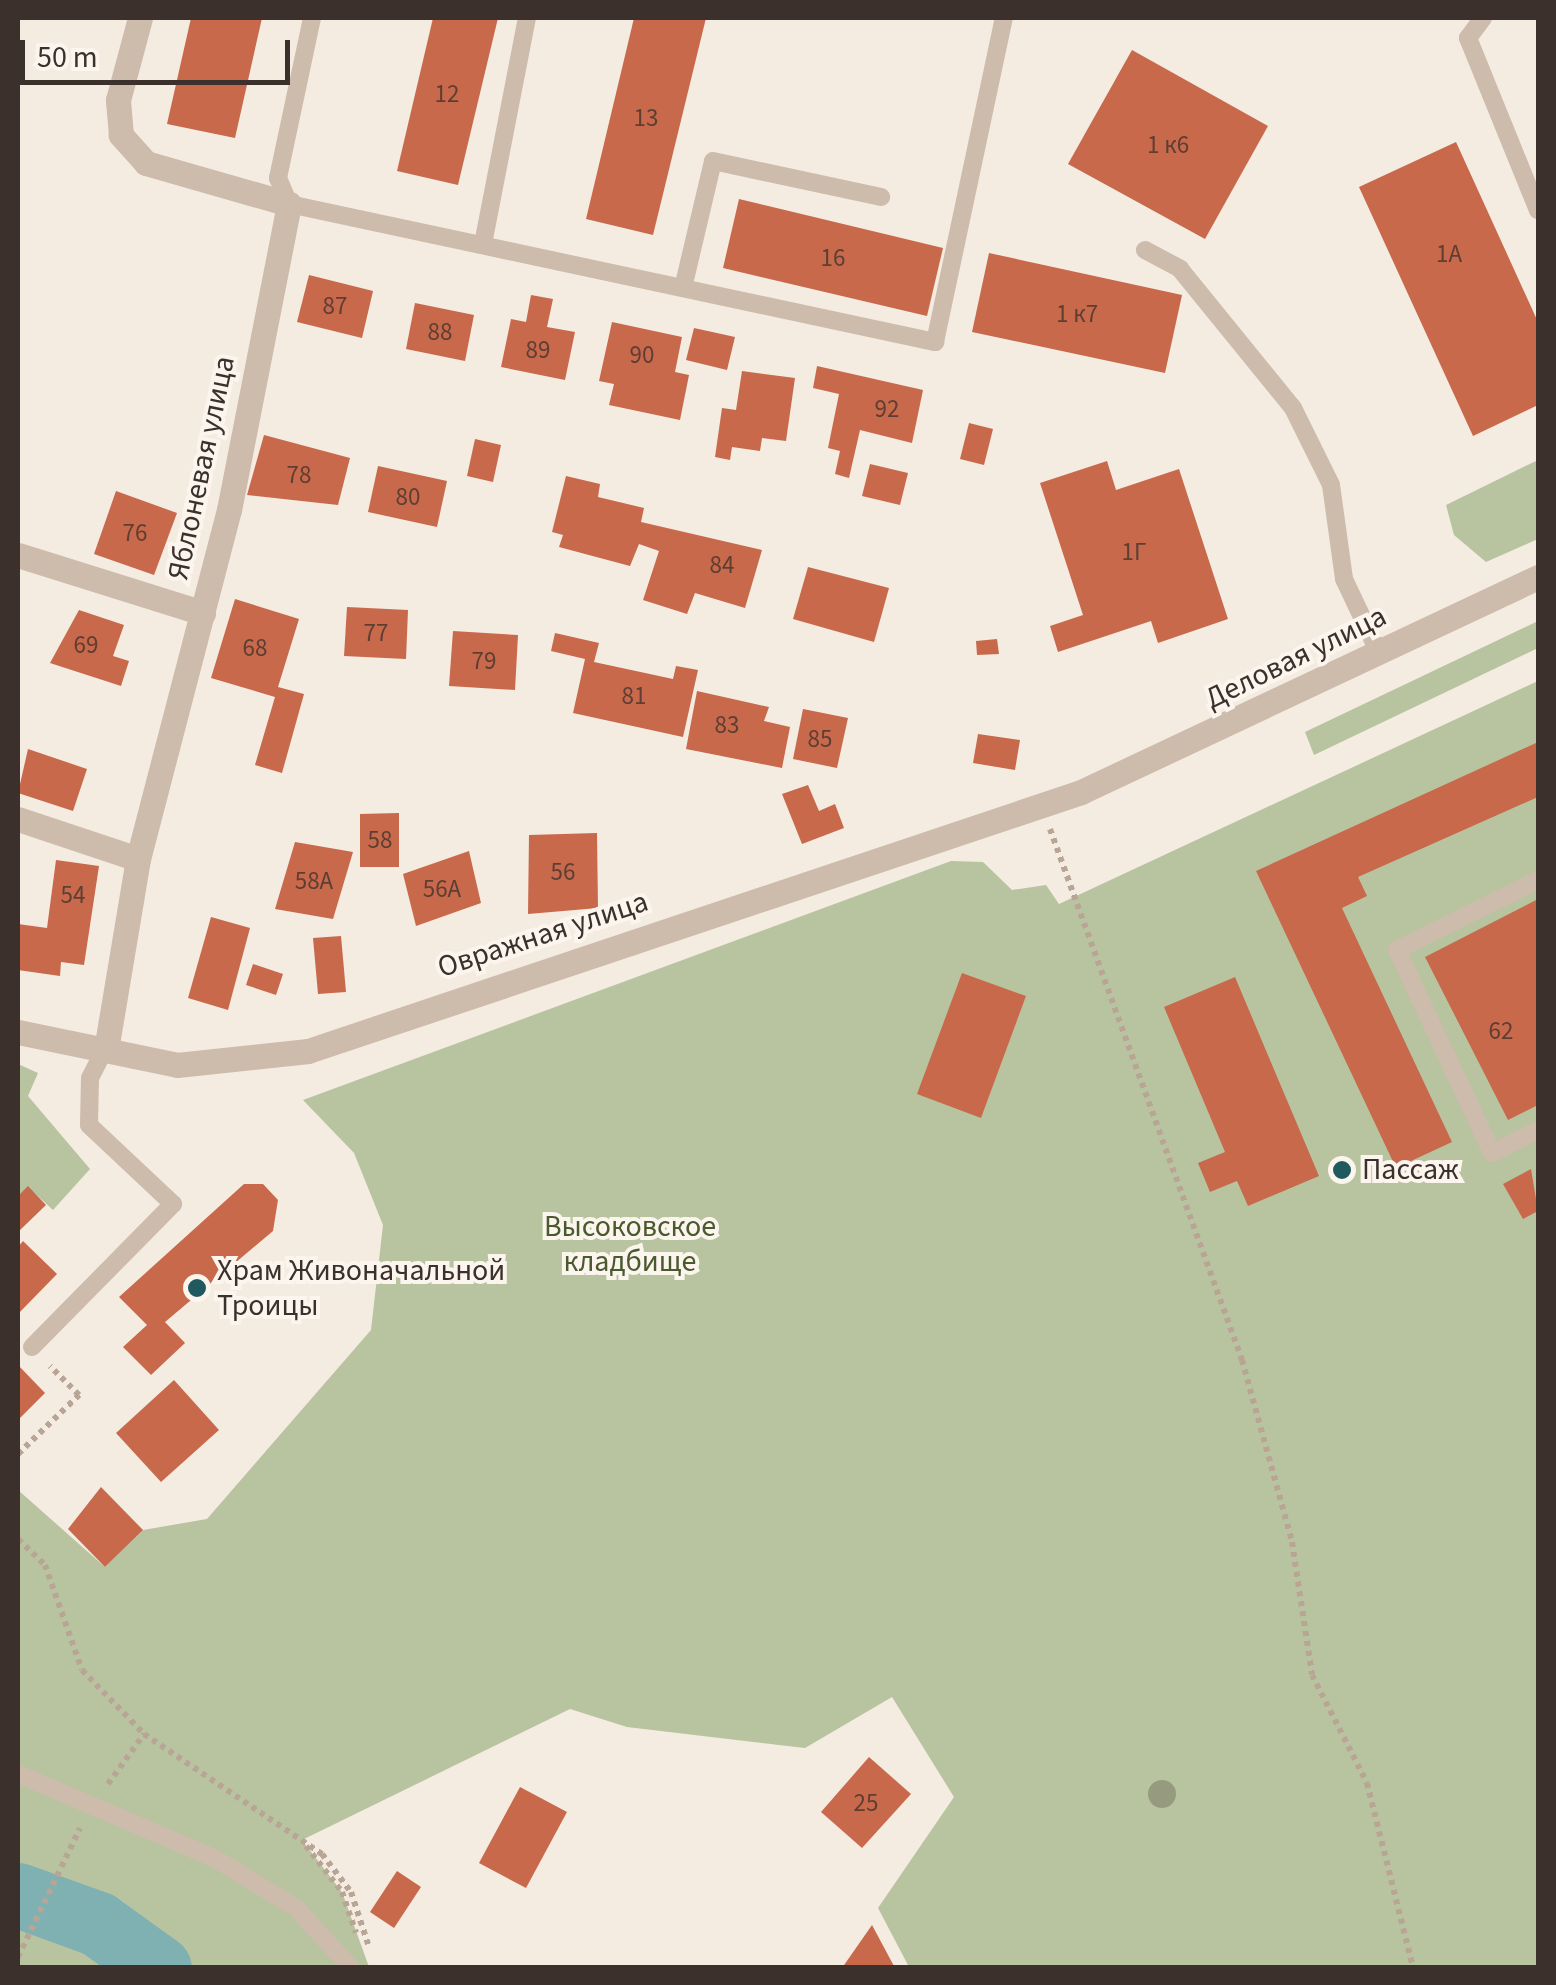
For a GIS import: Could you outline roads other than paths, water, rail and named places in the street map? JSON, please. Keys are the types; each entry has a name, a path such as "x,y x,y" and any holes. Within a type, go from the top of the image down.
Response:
{"street":[{"path":"140,18 118,100 121,135 146,163 289,204"},
{"name":"Яблоневая улица","path":"108,1044 138,860 203,612 289,204"},
{"path":"18,555 203,612"},
{"name":"Деловая улица","path":"1080,792 1538,577"},
{"name":"Овражная улица","path":"18,1032 108,1044 177,1065 308,1050 1080,792"},
{"path":"18,820 138,860"}],"lane":[{"path":"312,18 278,178 289,204 935,342 1004,18"},
{"path":"482,244 527,18"},
{"path":"1483,18 1468,38 1538,210"},
{"path":"683,288 713,161 882,197"},
{"path":"1145,250 1180,269 1293,408 1331,485 1344,579 1379,653"},
{"path":"1538,880 1397,950 1492,1153 1538,1130"},
{"path":"32,1348 173,1204 89,1125 90,1078 108,1044"},
{"path":"18,1774 216,1858 296,1908 351,1968"}],"waterway":[{"path":"18,1895 98,1924 159,1968"}],"place":[{"name":"Пассаж","path":"1342,1170"},
{"name":"Храм Живоначальной Троицы","path":"197,1288"}],"park label":[{"name":"Высоковское кладбище","path":"630,1244"}]}
